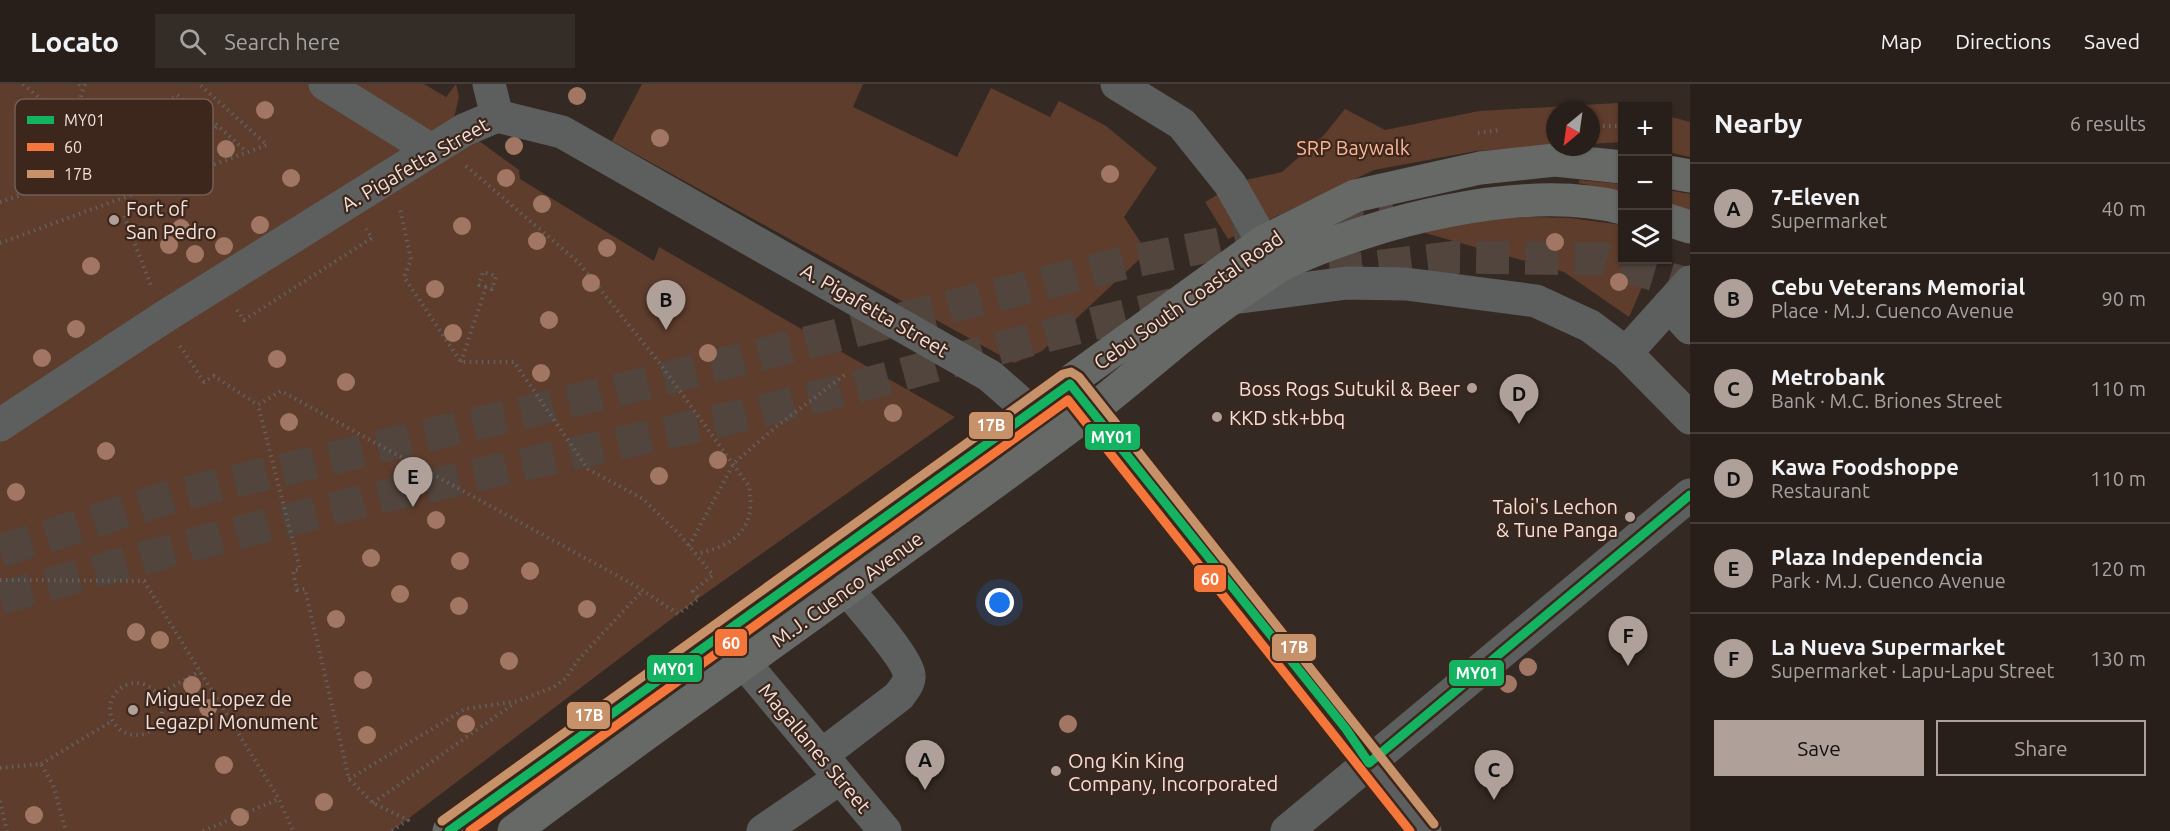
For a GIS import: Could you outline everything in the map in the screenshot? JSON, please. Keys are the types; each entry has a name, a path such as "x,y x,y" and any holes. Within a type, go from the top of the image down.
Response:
{"main road":[{"name":"Cebu South Coastal Road","path":"1070,384 1170,308 1263,242 1355,196 1480,168 1555,159 1618,166"},
{"path":"1672,173 1690,176"},
{"name":"Cebu South Coastal Road","path":"1092,410 1232,298 1281,265 1349,235 1460,208 1594,201 1618,207"},
{"path":"1672,221 1690,227"},
{"name":"M.J. Cuenco Avenue","path":"448,831 1070,384"},
{"name":"M.J. Cuenco Avenue","path":"525,828 1092,410"}],"street":[{"path":"325,84 431,150"},
{"path":"489,84 497,116"},
{"path":"1117,84 1182,124 1230,184 1263,242"},
{"name":"A. Pigafetta Street","path":"0,424 164,317 431,150 464,130 497,116 562,132 990,376 1030,411 1050,439"},
{"path":"1170,308 1347,283 1406,284 1536,301 1590,326 1626,353 1690,418"},
{"path":"1626,353 1683,305"},
{"path":"1070,384 1425,831"},
{"path":"1287,831 1690,495"},
{"path":"763,831 832,766 899,696 907,684 909,674 903,660 847,589"},
{"name":"Magallanes Street","path":"745,664 885,831"}],"path":[{"path":"23,84 41,99"},
{"path":"79,84 84,86"},
{"path":"199,84 267,145 213,165"},
{"path":"213,122 247,152"},
{"path":"213,131 217,125"},
{"path":"1600,126 1618,126"},
{"path":"464,164 578,262 658,361 749,486 752,499 749,517 740,535 726,546 696,554"},
{"path":"0,202 20,195"},
{"path":"0,243 130,195"},
{"path":"399,201 411,260 404,277 461,362"},
{"path":"124,216 164,317 177,342 204,382 214,376 258,405 300,570 293,571 297,591 305,589 349,779 374,803 408,820 392,831"},
{"path":"483,272 496,276 492,289 486,287 479,285 483,272"},
{"path":"461,362 486,287"},
{"path":"258,405 281,391 643,590 678,614 699,598 693,591 713,575 689,546 643,499 588,469 514,362 461,362"},
{"path":"689,546 734,463 777,426 846,374"},
{"path":"0,580 144,580 279,800 293,831"},
{"path":"349,779 465,709 518,700 554,687 566,678 578,660 643,590"},
{"path":"158,695 200,671"},
{"path":"143,684 158,695 162,712 160,721 147,734 130,735 116,728 112,721 109,704 117,690 125,685 143,684"},
{"path":"374,803 518,700"},
{"path":"0,768 41,764 112,721"},
{"path":"41,764 53,785 66,831"},
{"path":"203,831 279,800"},
{"path":"0,801 6,831"}],"green space":[{"path":"0,84 424,84 446,97 456,84 459,97 453,122 519,170 520,179 654,261 659,247 955,417 699,598 392,831 0,831"},
{"path":"642,84 863,84 853,107 957,157 991,88 1050,117 1059,101 1106,126 1157,168 1124,217 1147,252 1042,351 1014,363 612,141"},
{"name":"SRP Baywalk","path":"1618,103 1618,142 1600,143 1600,104"},
{"name":"SRP Baywalk","path":"1546,107 1546,147 1476,151 1374,170 1228,239 1205,202 1241,181 1282,172 1324,135 1345,109 1385,130 1479,111"},
{"path":"1672,117 1690,122 1690,157 1672,153"},
{"path":"1579,180 1618,184 1618,191 1579,183"},
{"path":"1672,191 1690,194 1690,211 1672,204"},
{"path":"1571,218 1618,224 1618,264 1652,264 1629,317 1564,272 1425,233 1425,226 1482,219"}],"tunnel":[{"path":"0,551 173,496 639,385 1124,263 1323,223 1394,214"},
{"path":"1330,272 1458,257 1601,259 1690,285"},
{"path":"0,598 314,513 765,410 1180,303"}],"transit line":[{"name":"17B","path":"442,821 1063,374 1071,372 1079,377 1434,824"},
{"name":"MY01","path":"449,831 1070,384 1346,729 1369,763 1690,495"},
{"name":"60","path":"470,831 1068,400 1410,831"}],"place":[{"name":"Fort of San Pedro","path":"114,220"},
{"name":"Cebu Veterans Memorial","path":"666,330"},
{"name":"Boss Rogs Sutukil & Beer","path":"1472,388"},
{"name":"KKD stk+bbq","path":"1217,417"},
{"name":"Kawa Foodshoppe","path":"1519,424"},
{"name":"Plaza Independencia","path":"413,507"},
{"name":"Taloi's Lechon & Tune Panga","path":"1630,517"},
{"name":"La Nueva Supermarket","path":"1628,666"},
{"name":"Miguel Lopez de Legazpi Monument","path":"133,710"},
{"name":"Ong Kin King Company, Incorporated","path":"1056,771"},
{"name":"7-Eleven","path":"925,790"},
{"name":"Metrobank","path":"1494,800"}]}
